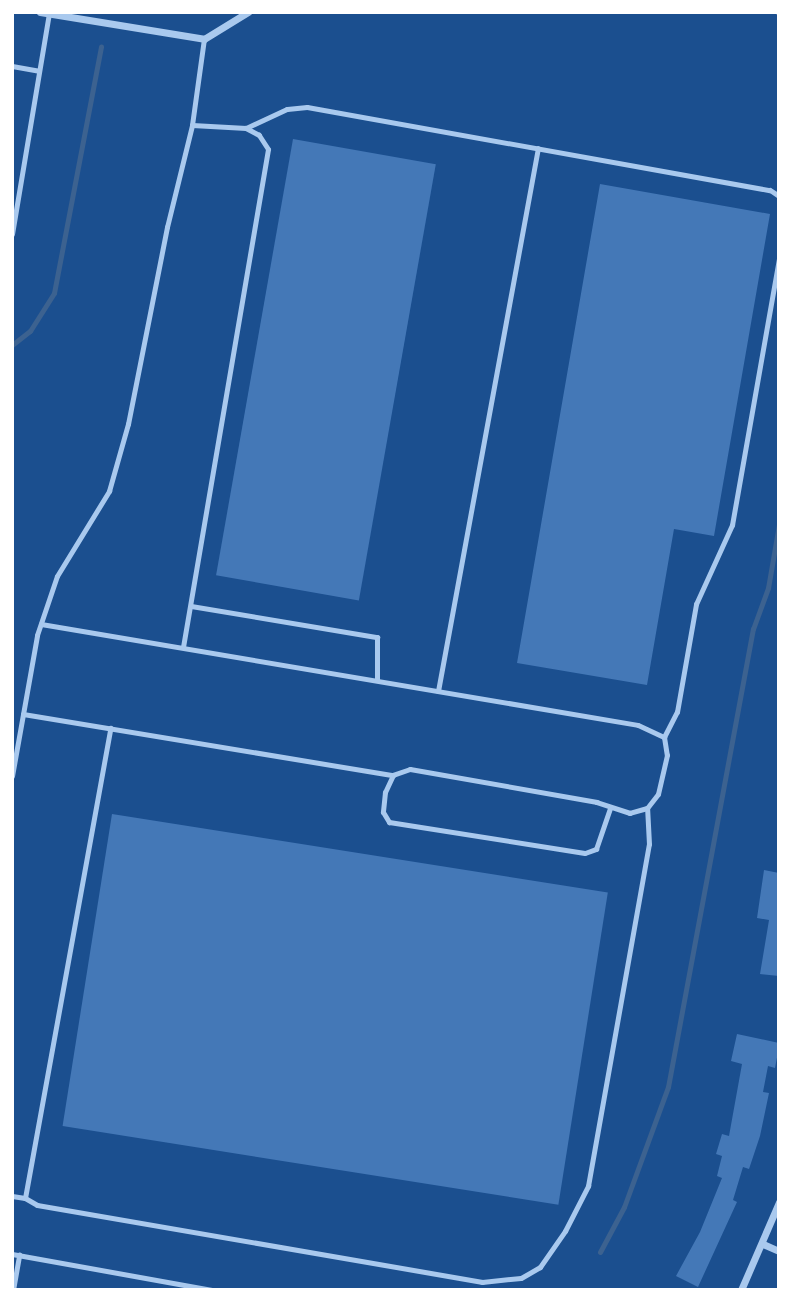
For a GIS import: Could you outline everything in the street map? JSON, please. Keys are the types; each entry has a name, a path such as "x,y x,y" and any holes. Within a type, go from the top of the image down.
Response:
{"street":[{"path":"40,12 204,39 247,12"},
{"path":"741,1290 779,1202"},
{"path":"763,1244 779,1251"}],"lane":[{"path":"12,234 49,14"},
{"path":"12,776 41,624 57,576 109,491 128,424 167,227 192,125 204,39"},
{"path":"12,66 40,71"},
{"path":"246,128 287,109 307,107 770,190 779,196"},
{"path":"183,647 268,149 259,135 246,128 192,125"},
{"path":"438,691 538,148"},
{"path":"23,714 393,775 410,769 597,802 630,813 647,808 658,794 664,775 667,755 664,737 677,712 696,604 732,525 779,259"},
{"path":"191,606 377,637 377,680"},
{"path":"41,624 638,725 664,737"},
{"path":"26,1198 110,728"},
{"path":"393,775 385,792 383,812 389,822 585,853 596,849 610,808"},
{"path":"12,1195 26,1198 37,1205 482,1282 522,1278 540,1267 565,1231 588,1186 649,844 647,808"},
{"path":"13,1290 16,1254 212,1290"}],"building":[{"path":"293,139 436,164 359,600 216,575"},
{"path":"600,184 770,214 714,536 674,529 647,685 517,663"},
{"path":"112,814 608,893 558,1205 63,1126"},
{"path":"764,870 779,873 779,976 760,974 769,920 757,918"},
{"path":"737,1034 779,1043 779,1047 775,1068 768,1066 763,1092 769,1093 760,1136 749,1169 743,1167 733,1200 737,1202 698,1287 676,1276 700,1232 722,1178 717,1176 722,1156 716,1154 722,1134 729,1136 742,1064 731,1061"}],"waterway":[{"path":"12,345 30,331 54,293 101,46"},
{"path":"600,1252 624,1207 668,1087 753,629 768,588 779,524"}]}
